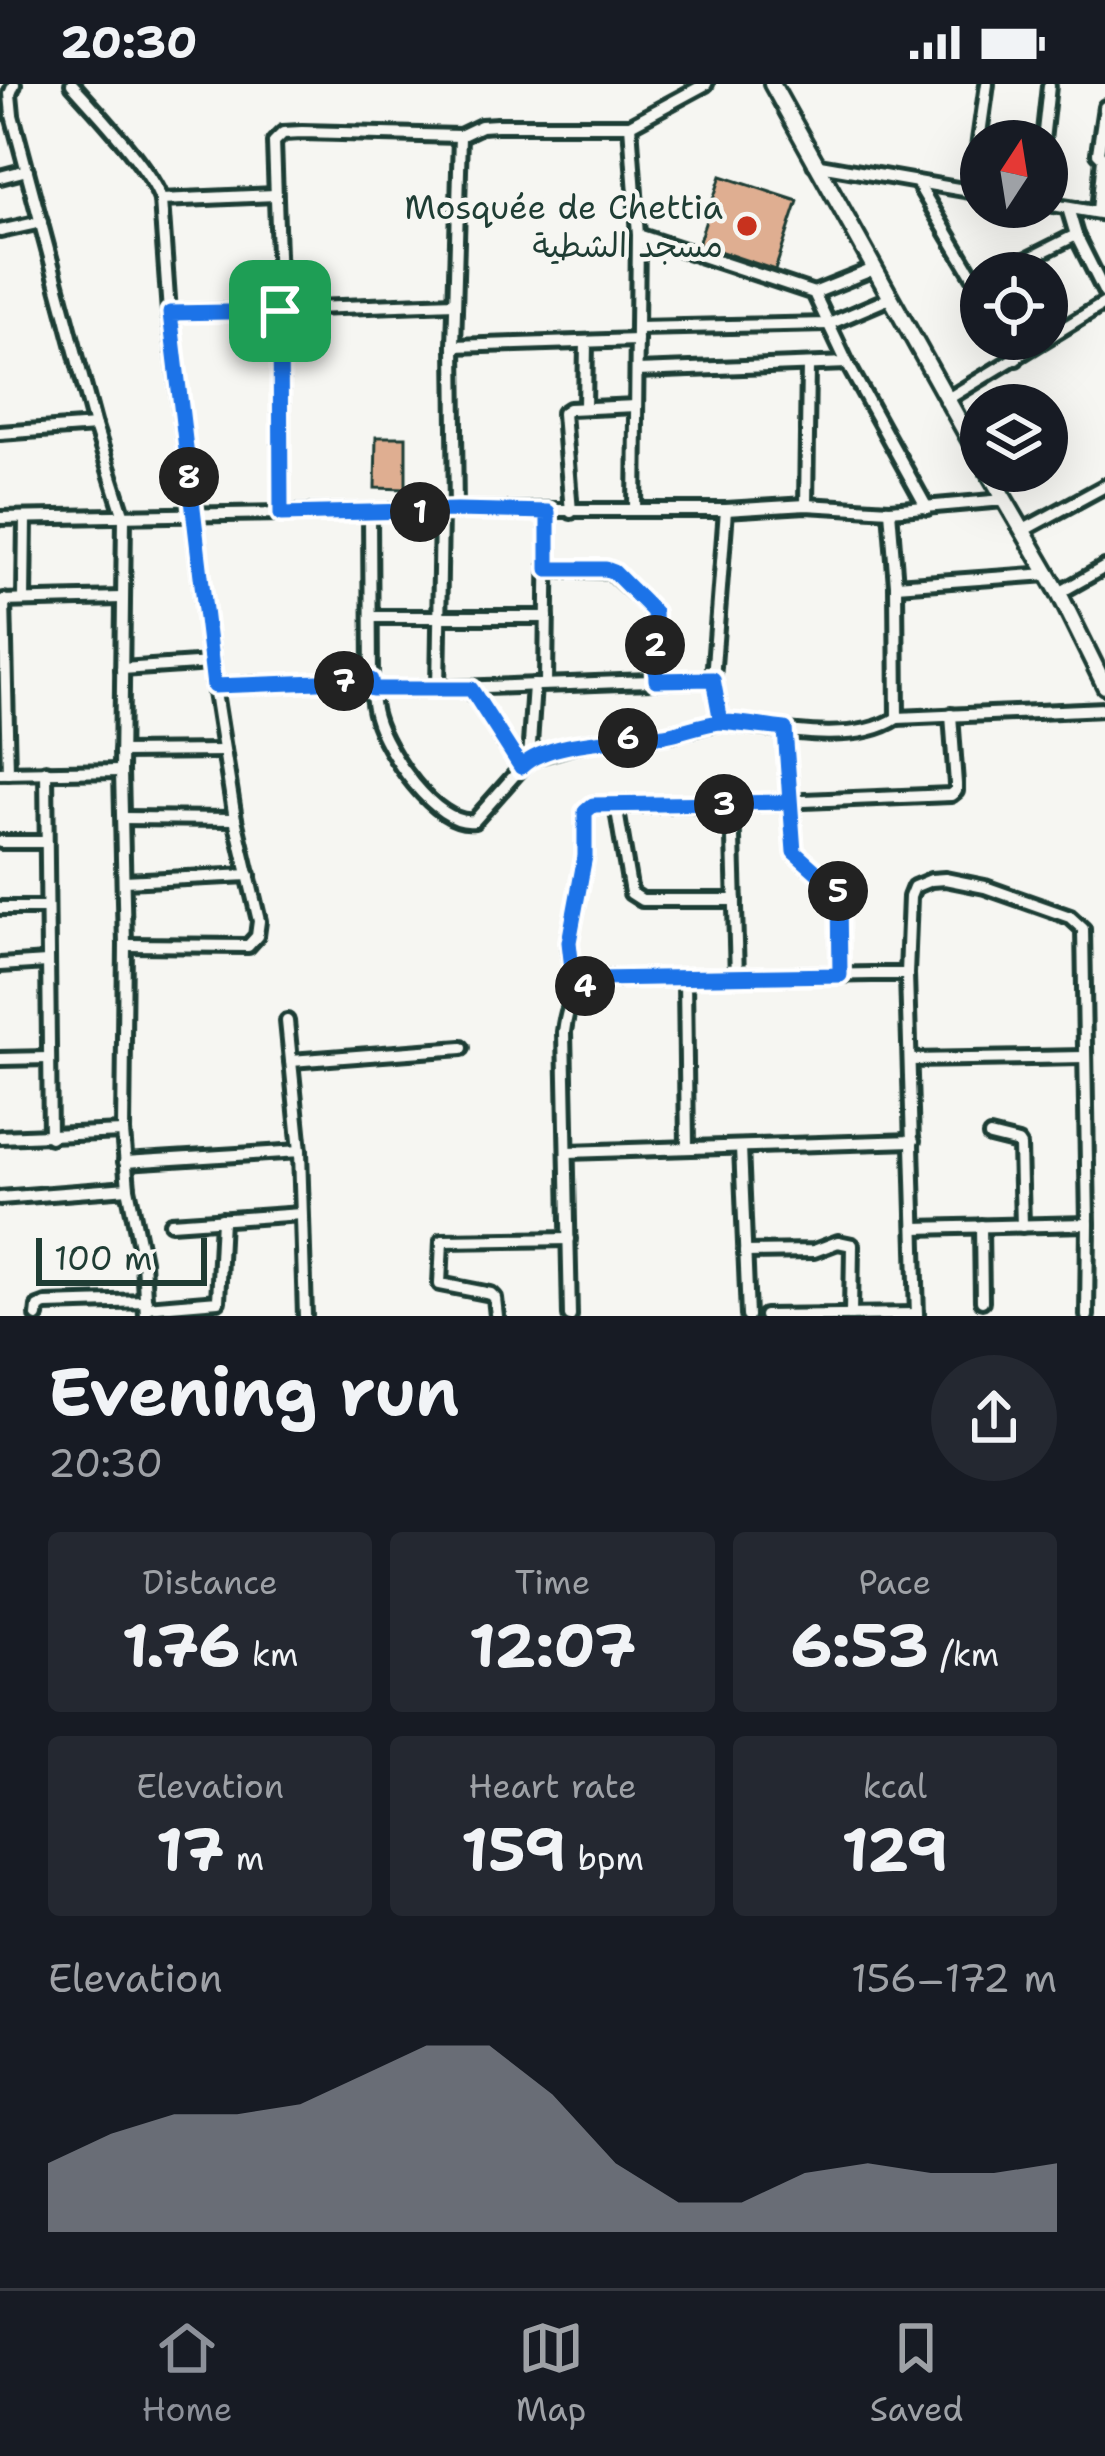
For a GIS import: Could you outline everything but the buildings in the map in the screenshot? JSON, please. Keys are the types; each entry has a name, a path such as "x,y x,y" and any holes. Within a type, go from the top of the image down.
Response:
{"street":[{"path":"14,84 12,116 124,517 123,1132 146,1308"},
{"path":"71,84 157,188 160,200 214,686 235,818 259,921 253,943 234,947 125,945"},
{"path":"281,514 275,138 283,133 460,136 497,125 630,125 706,84"},
{"path":"772,84 960,424"},
{"path":"983,120 987,84"},
{"path":"1045,120 1049,86"},
{"path":"1105,107 1098,152 1102,158 1101,211 1068,208 1105,293"},
{"path":"630,125 638,235 635,510"},
{"path":"457,510 454,346 460,136"},
{"path":"814,164 960,190"},
{"path":"0,177 27,170"},
{"path":"919,184 960,253"},
{"path":"160,200 275,195"},
{"path":"0,232 41,222"},
{"path":"638,235 814,293 874,269"},
{"path":"1042,252 1076,235"},
{"path":"814,293 927,508"},
{"path":"454,346 586,342 637,334 829,324 890,298"},
{"path":"170,313 455,303"},
{"path":"1068,326 1105,303"},
{"path":"584,408 586,342"},
{"path":"946,400 1013,360"},
{"path":"637,371 847,363"},
{"path":"806,505 808,366"},
{"path":"571,512 563,413 636,406"},
{"path":"0,433 95,426"},
{"path":"1022,531 1105,486"},
{"path":"1000,492 1059,593 1105,686"},
{"path":"0,518 726,510 806,505 890,510 1004,500"},
{"path":"721,722 713,679 726,510"},
{"path":"890,510 897,718"},
{"path":"437,689 441,511"},
{"path":"525,763 547,617 548,512"},
{"path":"370,513 376,719 398,762 426,796 464,823 474,821 525,763 584,743 667,735 721,722 849,733 885,726 897,718 1105,709"},
{"path":"24,600 25,518"},
{"path":"1059,593 1105,567"},
{"path":"548,569 614,572 654,612 656,680"},
{"path":"896,585 1048,574"},
{"path":"121,771 4,773 2,601 122,598"},
{"path":"371,617 547,617"},
{"path":"122,668 211,663"},
{"path":"214,686 372,684 471,689 713,679"},
{"path":"471,689 525,763"},
{"path":"575,996 569,942 585,856 585,812 593,805 951,796 956,784 951,715"},
{"path":"785,729 796,855 839,892 840,975"},
{"path":"122,752 224,751"},
{"path":"46,771 50,1137"},
{"path":"732,804 737,976"},
{"path":"616,805 634,897 735,900"},
{"path":"122,818 235,818"},
{"path":"0,842 46,842"},
{"path":"124,881 249,875"},
{"path":"765,1316 917,1315 910,897 919,883 945,879 1070,917 1083,929 1087,1316"},
{"path":"0,908 47,908"},
{"path":"0,965 47,962"},
{"path":"570,1316 564,1032 570,1001 586,984 598,979 908,974"},
{"path":"685,978 687,1148"},
{"path":"287,1021 299,1151 305,1316"},
{"path":"291,1061 462,1048"},
{"path":"910,1060 1084,1057"},
{"path":"0,1059 49,1058"},
{"path":"0,1138 123,1132"},
{"path":"990,1136 1020,1146 1022,1226"},
{"path":"568,1152 913,1141"},
{"path":"741,1147 748,1316"},
{"path":"125,1162 299,1151"},
{"path":"0,1198 128,1188"},
{"path":"171,1223 301,1214"},
{"path":"38,1316 38,1307 46,1304 146,1308 215,1303 222,1220"},
{"path":"915,1228 1088,1225"},
{"path":"981,1226 982,1301"},
{"path":"497,1316 491,1294 440,1284 442,1241 569,1239"},
{"path":"745,1252 814,1251 838,1242 852,1245 851,1315"}],"place":[{"name":"Mosquée de Chettia مسجد الشطية","path":"747,226"}],"route":[{"path":"280,311 170,313 214,686 371,680 372,689 471,689 521,767 529,759 584,743 667,735 721,722 762,727 785,729 794,852 839,892 840,975 598,979 575,996 569,942 581,886 588,808 790,802 785,729 721,722 713,679 656,680 654,612 614,572 548,569 548,512 281,514 280,311"}]}
